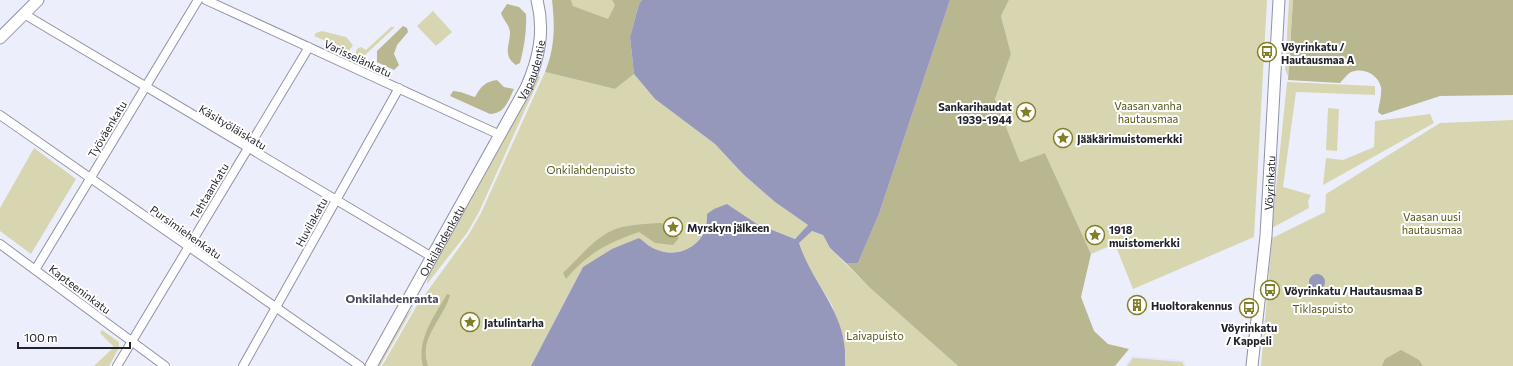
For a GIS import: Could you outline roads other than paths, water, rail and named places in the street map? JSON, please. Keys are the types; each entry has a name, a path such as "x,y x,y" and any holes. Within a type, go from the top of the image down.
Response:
{"main road":[{"path":"0,38 38,0"},
{"name":"Vapaudentie","path":"500,135 526,88 538,56 541,22 537,0"},
{"name":"Vöyrinkatu","path":"1252,366 1266,236 1279,0"},
{"name":"Onkilahdenkatu","path":"371,366 500,135"}],"street":[{"name":"Työväenkatu","path":"36,270 198,0"},
{"name":"Varisselänkatu","path":"206,0 500,135"},
{"name":"Käsityöläiskatu","path":"24,14 432,257"},
{"name":"Tehtaankatu","path":"117,366 309,48"},
{"name":"Huvilakatu","path":"243,366 399,88"},
{"name":"Pursimiehenkatu","path":"0,115 360,366"},
{"name":"Kapteeninkatu","path":"0,244 166,366"}],"place":[{"name":"Vöyrinkatu / Hautausmaa A","path":"1267,52"},
{"name":"Sankarihaudat 1939-1944","path":"1026,112"},
{"name":"Jääkärimuistomerkki","path":"1063,138"},
{"name":"Myrskyn jälkeen","path":"673,227"},
{"name":"1918 muistomerkki","path":"1095,235"},
{"name":"Vöyrinkatu / Hautausmaa B","path":"1270,290"},
{"name":"Huoltorakennus","path":"1137,305"},
{"name":"Vöyrinkatu / Kappeli","path":"1249,308"},
{"name":"Jatulintarha","path":"470,322"}],"district":[{"name":"Onkilahdenranta","path":"392,298"}],"park label":[{"name":"Vaasan vanha hautausmaa","path":"1148,111"},
{"name":"Onkilahdenpuisto","path":"591,169"},
{"name":"Vaasan uusi hautausmaa","path":"1432,222"},
{"name":"Tiklaspuisto","path":"1323,308"},
{"name":"Laivapuisto","path":"875,335"}]}
